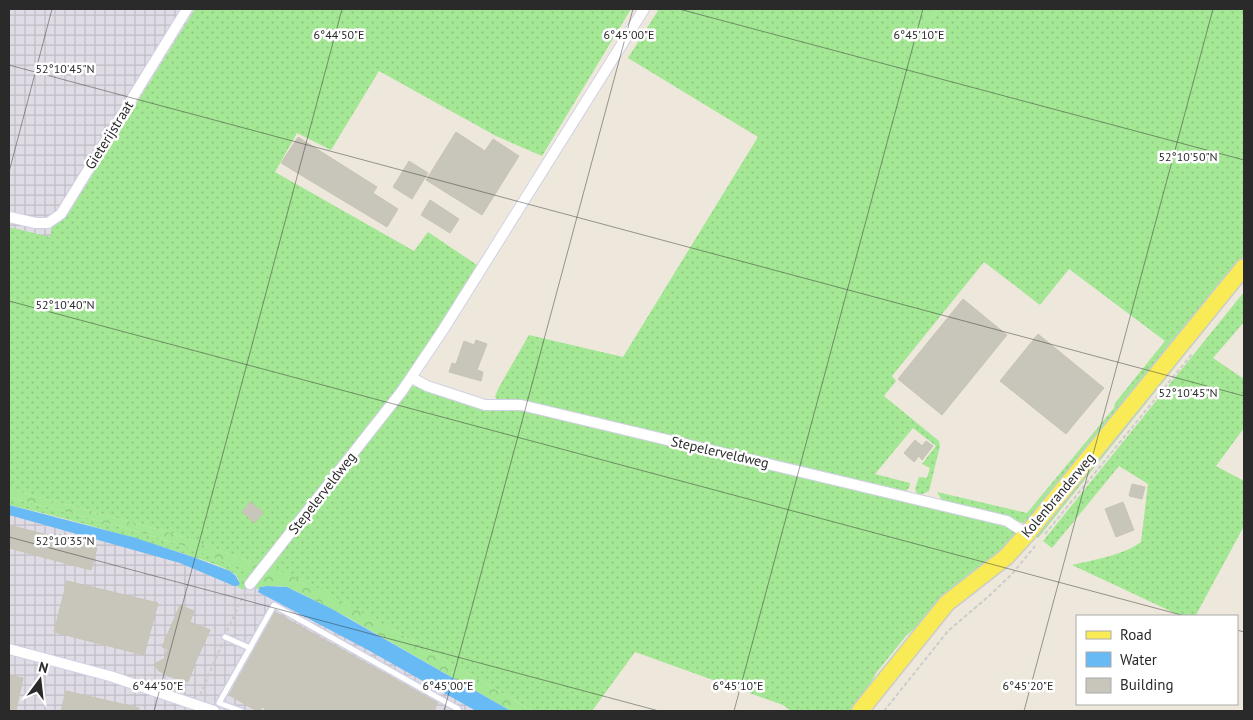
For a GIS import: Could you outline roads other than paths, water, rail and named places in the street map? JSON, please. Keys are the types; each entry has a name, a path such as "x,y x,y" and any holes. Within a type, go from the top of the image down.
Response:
{"main road":[{"name":"Kolenbranderweg","path":"860,711 947,603 1006,557 1027,534 1244,267"}],"street":[{"name":"Gieterijstraat","path":"9,217 36,223 48,223 61,214 187,9"},
{"name":"Stepelerveldweg","path":"250,584 412,378 444,330 644,9"},
{"name":"Stepelerveldweg","path":"412,378 428,386 485,405 512,404 550,412 1007,521 1027,534"},
{"path":"9,649 110,676 214,711"}],"lane":[{"path":"241,711 219,703 274,605 459,711"},
{"path":"225,637 250,648"}],"water":[{"path":"9,505 136,538 193,557 230,571 236,576 240,584 234,586 180,563 9,515"},
{"path":"260,587 287,587 332,609 511,711 476,711 368,650 258,592"}]}
